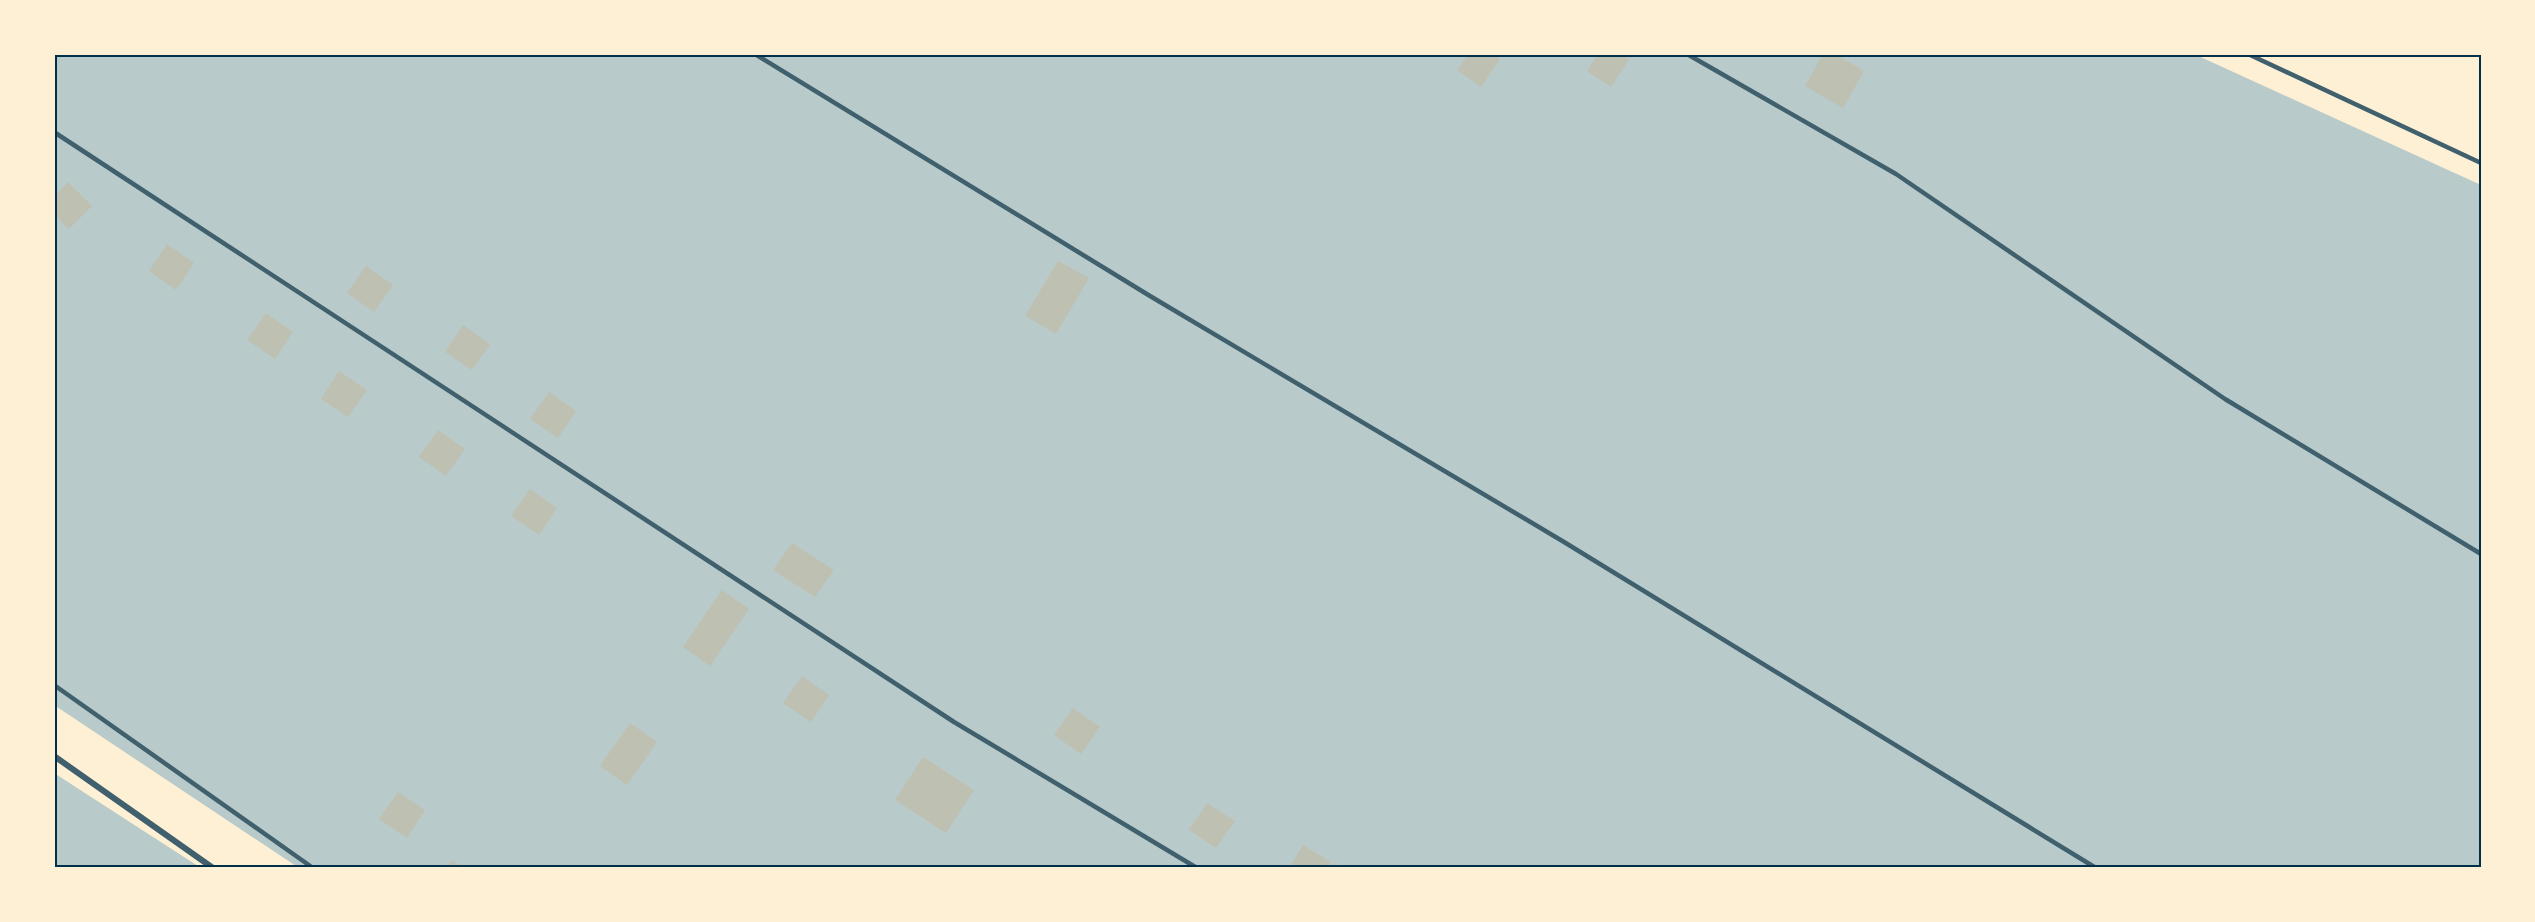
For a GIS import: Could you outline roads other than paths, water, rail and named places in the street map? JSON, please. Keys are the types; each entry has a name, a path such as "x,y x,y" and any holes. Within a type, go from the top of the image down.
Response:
{"street":[{"path":"54,756 213,868"}],"lane":[{"path":"755,54 1140,290 1564,542 2096,868"},
{"path":"1687,54 1896,174 2225,399 2481,554"},
{"path":"2248,54 2481,164"},
{"path":"54,132 954,722 1197,868"},
{"path":"54,685 313,868"}]}
